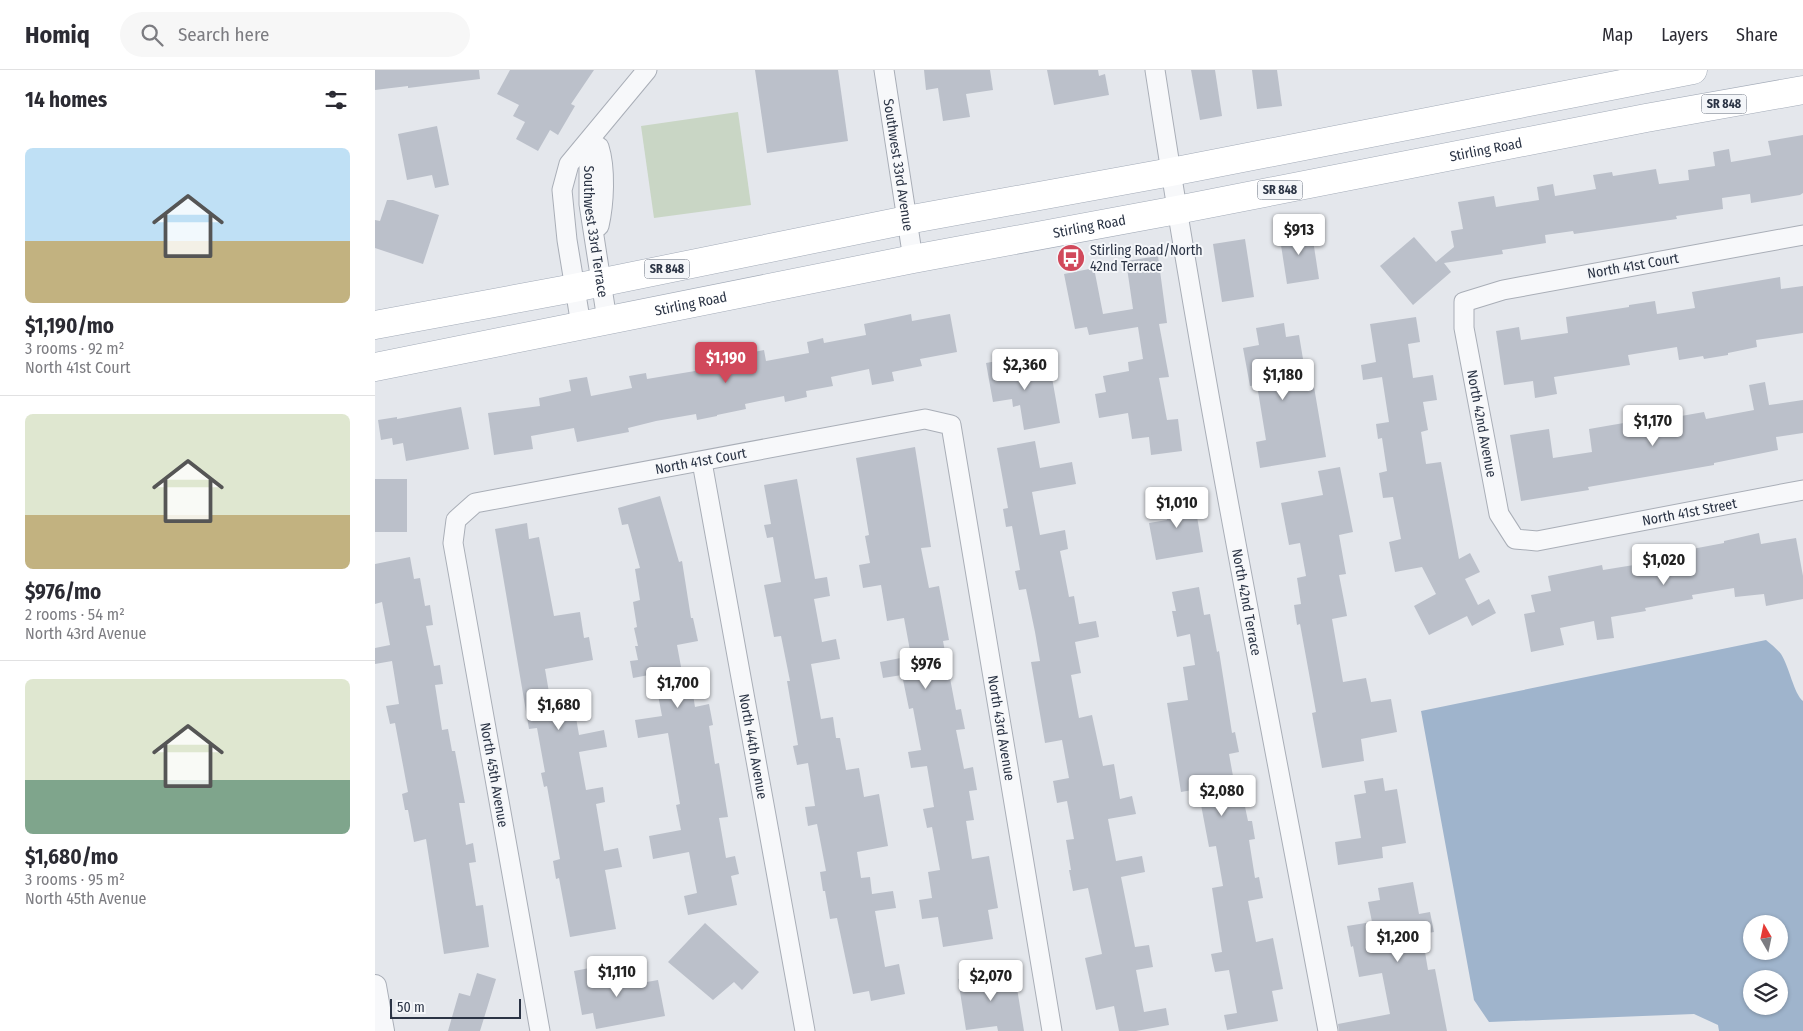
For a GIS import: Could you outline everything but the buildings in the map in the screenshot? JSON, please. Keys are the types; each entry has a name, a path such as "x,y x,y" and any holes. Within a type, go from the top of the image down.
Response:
{"main road":[{"name":"SR 848","path":"375,325 601,283 907,220 1171,172 1693,70"},
{"name":"Stirling Road","path":"375,367 913,259 1177,210 1646,118 1803,90"}],"street":[{"name":"Southwest 33rd Terrace","path":"581,325 567,240 562,190 569,164 647,70"},
{"name":"Southwest 33rd Avenue","path":"884,70 913,259"},
{"name":"North 42nd Terrace","path":"1155,70 1177,210 1225,482 1328,1031"},
{"name":"Southwest 33rd Terrace","path":"589,142 589,204 607,320"},
{"path":"589,142 599,147 602,157 602,214 599,228 594,235"},
{"path":"564,206 589,204"},
{"name":"North 41st Court","path":"1464,302 1503,290 1803,235"},
{"name":"North 42nd Avenue","path":"1464,302 1464,328 1499,514 1515,539"},
{"name":"North 41st Court","path":"457,520 475,503 925,419 951,425"},
{"name":"North 43rd Avenue","path":"951,425 1052,1031"},
{"name":"North 44th Avenue","path":"702,462 805,1031"},
{"name":"North 41st Street","path":"1515,539 1537,541 1803,490"},
{"name":"North 45th Avenue","path":"457,520 453,543 540,1031"},
{"path":"375,986 383,1031"}],"green space":[{"path":"738,112 751,205 654,218 641,126"}],"water":[{"path":"1766,640 1770,643 1781,654 1797,692 1803,701 1803,1031 1719,1031 1718,1025 1694,1014 1489,1022 1474,1000 1421,711"}],"place":[{"name":"Stirling Road/North 42nd Terrace","path":"1071,258"}]}
